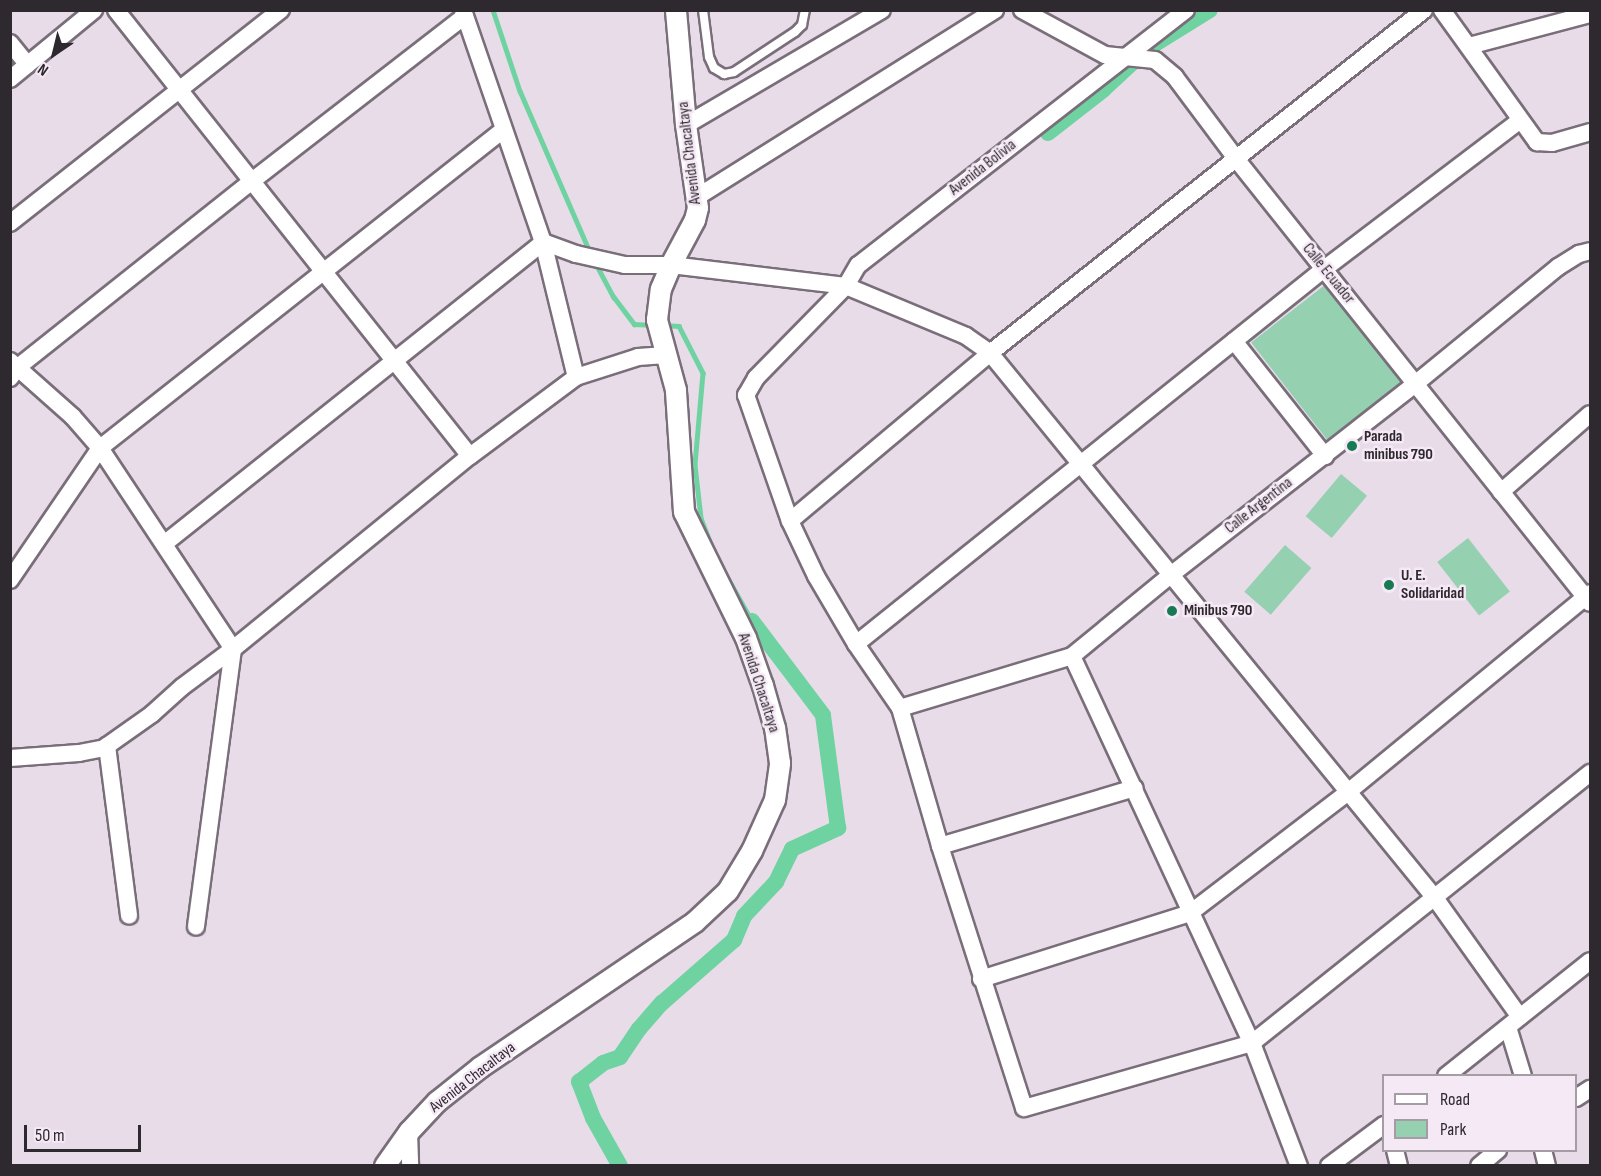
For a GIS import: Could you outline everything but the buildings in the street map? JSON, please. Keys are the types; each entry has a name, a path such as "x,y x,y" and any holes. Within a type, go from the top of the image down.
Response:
{"street":[{"path":"10,79 94,10"},
{"path":"116,10 470,456"},
{"path":"10,223 281,10"},
{"name":"Avenida Chacaltaya","path":"385,1166 409,1132 437,1102 481,1067 695,922 728,891 752,851 775,800 780,763 775,728 763,686 746,638 684,512 676,390 657,321 661,289 695,220 698,197 686,125 676,10"},
{"path":"686,125 882,10"},
{"path":"698,197 995,10"},
{"name":"Calle Ecuador","path":"1022,10 1105,55 1155,60 1175,77 1323,269 1501,492 1589,597"},
{"name":"Avenida Bolivia","path":"790,520 746,395 756,378 846,286 858,265 1186,10"},
{"path":"1425,10 990,353 790,520 816,576 856,644 900,708 981,979 1024,1108 1252,1043 1590,773"},
{"path":"1442,10 1469,46 1519,122 1537,142 1552,143 1590,132"},
{"path":"196,927 233,649 100,448 73,417 13,369 464,13 543,242 576,377"},
{"path":"1469,46 1590,14"},
{"path":"10,43 28,65"},
{"path":"856,644 1323,269 1519,122"},
{"path":"10,580 100,448 503,130"},
{"path":"543,242 576,254 625,265 671,265 846,286 966,336 990,353 1172,573 1435,898 1514,1022 1523,1074"},
{"path":"164,544 543,242"},
{"name":"Calle Argentina","path":"900,708 1072,656 1172,573 1415,384 1558,267 1579,254 1590,251"},
{"path":"1234,341 1324,456"},
{"path":"10,758 79,753 107,746 129,733 182,687 233,649 470,456 576,377 638,357 666,354"},
{"path":"1501,492 1590,414"},
{"path":"981,979 1190,913 1348,792 1589,597"},
{"path":"1072,656 1252,1043 1299,1166"},
{"path":"107,746 129,916"},
{"path":"940,846 1135,788"},
{"path":"1449,1074 1590,961"},
{"path":"1577,1097 1590,1089"},
{"path":"1329,1166 1382,1126"},
{"path":"409,1132 410,1166"},
{"path":"1479,1166 1496,1152"}],"lane":[{"path":"703,10 709,57 714,68 724,74 734,72 795,32 802,25 805,10"}],"green space":[{"path":"1326,284 1404,383 1329,442 1251,342"},
{"path":"1341,474 1367,496 1332,538 1306,516"},
{"path":"1468,538 1510,592 1479,616 1437,562"},
{"path":"1285,545 1311,568 1271,615 1244,592"}],"waterway":[{"path":"493,10 520,91 590,252"},
{"path":"1048,133 1103,90 1147,49 1210,10"},
{"path":"595,262 614,297 634,324 654,325"},
{"path":"662,325 679,326 703,373 695,465 701,518 713,550"},
{"path":"724,571 752,621"},
{"path":"620,1166 593,1118 579,1082 603,1063 620,1057 639,1029 662,1003 734,940 744,916 776,882 792,849 838,828 823,715 752,621"}],"place":[{"name":"Parada minibus 790","path":"1352,446"},
{"name":"U. E. Solidaridad","path":"1389,585"},
{"name":"Minibus 790","path":"1172,611"}]}
